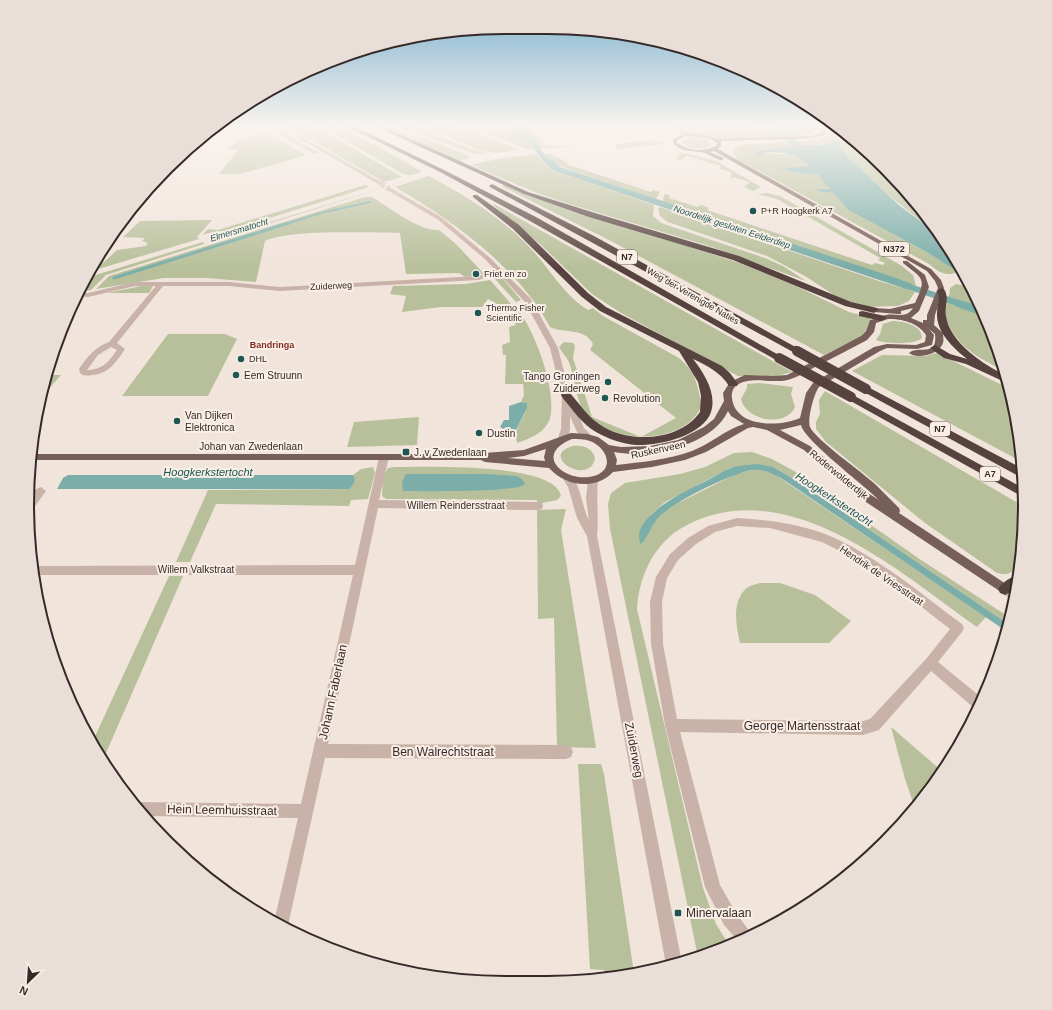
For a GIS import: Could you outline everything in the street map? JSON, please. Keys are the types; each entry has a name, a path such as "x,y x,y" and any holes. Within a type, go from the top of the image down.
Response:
{"highway":[{"name":"N7","path":"457,172 476,198 516,227 594,302 628,323 721,370 733,384"},
{"name":"Weg der Verenigde Naties","path":"460,172 679,302 1018,490"},
{"name":"Weg der Verenigde Naties","path":"461,172 591,238 1017,472"},
{"name":"N7","path":"464,172 547,200 736,258 852,305 874,310"},
{"name":"N7","path":"819,292 853,312 882,318"},
{"path":"941,296 941,317 951,337 962,349 989,371"},
{"path":"932,345 947,356 1000,376"},
{"name":"N7","path":"566,395 591,424 616,437 630,440 646,440 681,432 700,420 705,413 708,403 700,375 681,349"}],"main road":[{"name":"N372","path":"746,172 911,265 923,276 926,282 925,292 916,311 907,317"},
{"name":"N372","path":"756,172 921,264 936,277 941,284 941,296"},
{"path":"931,325 931,316 941,296"},
{"path":"891,311 919,304"},
{"path":"874,310 891,311 931,325 940,337 940,342 932,345"},
{"path":"727,402 736,415 753,424 769,428 785,428 804,420 808,410 810,391 816,385 867,356 888,349 918,353 929,352 932,345 930,337 925,329 907,317 882,318 873,322 870,332 864,338 789,377 766,379 745,378 733,384"},
{"name":"Ruskenveen","path":"608,448 618,451 638,451 672,445 691,439 717,421 727,402 727,393 733,384"},
{"name":"Roderwolderdijk","path":"804,420 806,429 810,434 872,487 906,523"},
{"name":"Ruskenveen","path":"609,469 666,460 695,453 742,427 753,424"},
{"name":"Roderwolderdijk","path":"769,428 807,448 860,494 1010,592"},
{"path":"575,436 587,436 599,441 608,448 612,460 609,469 604,475 593,480 581,481 568,479 556,472 550,465 548,455 559,441 575,436"},
{"name":"Johan van Zwedenlaan","path":"37,456 471,457 524,453 559,441"},
{"name":"Johan van Zwedenlaan","path":"471,457 550,465"}],"street":[{"path":"359,172 380,184"},
{"path":"389,189 439,218 487,258 528,301 549,337 559,362 566,395 580,430 587,436"},
{"name":"Zuiderweg","path":"84,294 135,284 229,284 280,288 478,278 500,272"},
{"path":"112,344 121,349 109,366 98,373 84,373 83,369 95,353 112,344 162,283"},
{"path":"559,441 565,429 564,412 566,395"},
{"name":"Johann Faberlaan","path":"282,920 384,457"},
{"name":"Zuiderweg","path":"568,479 573,486 582,518 592,536"},
{"name":"Zuiderweg","path":"593,480 591,499 594,517 592,536 673,959"},
{"path":"34,500 41,491"},
{"name":"Willem Reindersstraat","path":"374,504 538,506"},
{"name":"Hendrik de Vriesstraat","path":"672,725 657,644 656,602 662,577 674,557 692,541 712,529 736,522 770,524 825,539 850,551 900,584 958,628"},
{"name":"Willem Valkstraat","path":"39,570 359,570"},
{"name":"George Martensstraat","path":"672,725 863,728 874,725 930,663 958,628"},
{"path":"930,663 975,700"},
{"path":"672,725 713,887 730,919 743,933"},
{"name":"Ben Walrechtstraat","path":"320,751 566,752"},
{"name":"Hein Leemhuisstraat","path":"146,810 306,811"}],"green space":[{"path":"220,172 246,172 240,174 219,174"},
{"path":"367,172 394,172 402,177 384,182"},
{"path":"400,172 422,172 411,175"},
{"path":"488,172 558,172 654,205 653,216 661,223 765,258 783,266 806,281 706,245 534,192"},
{"path":"577,172 591,172 651,192 653,190 660,192 656,199"},
{"path":"730,172 735,172 761,187 753,191 744,187 750,182 733,177 730,179 732,173"},
{"path":"761,172 802,172 817,174 830,189 816,189 821,192 833,193 848,210 925,251 956,272 949,274 942,273 929,264"},
{"path":"864,172 880,172 901,194 927,226 884,191"},
{"path":"429,176 458,192 510,229 534,252 565,291 588,310 593,308 603,316 679,358 693,374 702,405 693,418 680,428 665,434 642,436 676,418 590,350 593,344 585,335 550,327 537,305 502,265 461,230 395,187"},
{"path":"418,177 232,235 231,234"},
{"path":"365,185 369,187 227,231 213,232 202,235 208,229 218,230"},
{"path":"505,185 529,196 740,263 798,287 849,312 871,318 866,330 860,337 824,355 609,240 501,186"},
{"path":"768,193 780,196 902,266 913,275 916,286 663,201 664,194 670,195 669,198 697,207 701,205 709,208 707,210 872,265 875,263 883,265 885,263 878,260 880,258 777,199 757,194"},
{"path":"365,197 372,197 414,223 431,230 439,230 456,244 484,274 465,277 459,273 406,274 400,233 311,233 277,237 265,241 256,282 206,278 164,278 96,289 109,276"},
{"path":"494,204 792,372 774,377 738,376 621,313 592,294 541,245 493,205"},
{"path":"660,207 915,292 909,301 898,306 866,307 840,299 805,276 767,256 668,222 660,216 658,209"},
{"path":"212,220 197,237 199,239 97,269 100,265 117,250 146,246 148,243 142,241 145,238 123,237 140,221"},
{"path":"203,242 204,244 106,275 91,290 86,291 94,276"},
{"path":"494,278 503,279 521,300 516,302"},
{"path":"490,280 511,304 503,307 488,299 482,307 441,307 402,312 406,296 390,294 393,286 466,284"},
{"path":"956,284 963,285 972,304 957,299 962,308 977,314 997,367 974,354 961,343 951,329 945,315 950,288"},
{"path":"141,286 153,286 149,293 107,293"},
{"path":"516,308 530,330 544,364 551,398 551,412 548,423 542,431 517,443 517,430 525,413 526,403 521,402 524,395 523,384 505,384 506,355 503,355 502,345 510,342 509,327 516,325 507,312"},
{"path":"892,321 906,323 915,327 919,330 922,338 907,343 876,340 880,334 883,324"},
{"path":"168,334 225,334 237,339 208,396 122,396"},
{"path":"564,342 573,343 575,346 573,358 592,417 639,436 630,436 613,431 598,424 586,414 578,397 569,362 559,347"},
{"path":"937,353 1003,385 1009,413 1015,458 852,371 882,355 925,356"},
{"path":"52,375 61,375 48,389"},
{"path":"759,383 793,387 791,394 795,407 790,414 783,418 766,419 758,417 744,407 741,399 747,388 747,384"},
{"path":"825,391 1018,503 1017,536 1013,571 1007,574 997,573 925,523 826,442 816,429 816,422 820,414 819,400"},
{"path":"419,417 417,445 347,447 354,422"},
{"path":"573,446 584,447 592,452 595,459 591,467 584,470 576,470 568,466 563,461 561,456 564,450"},
{"path":"752,452 772,459 794,471 921,560 1005,614 1003,621 799,482 773,467 730,468 665,502 650,515 643,541 657,518 668,508 736,474 758,469 774,474 986,617 977,627 878,557 841,536 803,520 764,511 726,512 687,525 666,540 651,560 645,572 638,596 637,609 703,888 716,924 726,940 697,951 610,529 608,504 611,493 625,483 680,474 705,467 734,453"},
{"path":"373,467 375,473 368,499 351,500 349,506 216,504 190,562 176,562 208,490 348,489 355,478 353,475 361,469"},
{"path":"459,467 513,472 537,477 553,485 561,496 557,500 537,504 537,500 386,499 382,496 383,477 388,468"},
{"path":"566,509 561,530 596,748 557,747 554,618 538,619 537,510"},
{"path":"169,576 183,576 105,754 95,736"},
{"path":"760,583 780,583 815,595 851,621 829,643 740,643 736,621 739,599 748,587"},
{"path":"891,727 938,768 913,802"},
{"path":"578,764 601,764 604,774 633,968 604,972 604,970 590,969"}],"water":[{"path":"558,172 576,172 893,277 912,284 909,290"},
{"path":"794,172 864,172 900,206 927,226 955,270 925,251 848,210 833,193 821,192 816,189 830,189 817,174"},
{"path":"957,299 972,304 977,314 955,306"},
{"path":"521,402 527,403 527,408 515,432 511,433 500,427 504,420 509,420 509,406"},
{"path":"758,464 773,467 799,482 1003,621 1002,628 787,482 774,474 759,470 738,474 722,480 676,504 658,518 641,544 639,534 643,524 662,506 721,472 737,466"},
{"path":"406,474 487,474 516,476 521,478 525,484 506,489 403,491 402,482"},
{"path":"68,475 353,475 355,478 353,485 349,489 57,489 63,478"}],"waterway":[{"name":"Elmersmatocht","path":"286,224 321,213 370,202"},
{"name":"Elmersmatocht","path":"114,278 289,223"},
{"name":"Noordelijk gesloten Eelderdiep","path":"892,281 961,304"}],"tunnel":[{"path":"380,183 389,189"}],"place":[{"name":"P+R Hoogkerk A7","path":"753,211"},
{"name":"Friet en zo","path":"476,274"},
{"name":"Thermo Fisher Scientific","path":"478,313"},
{"name":"DHL","path":"241,359"},
{"name":"Eem Struunn","path":"236,375"},
{"name":"Tango Groningen Zuiderweg","path":"608,382"},
{"name":"Revolution","path":"605,398"},
{"name":"Van Dijken Elektronica","path":"177,421"},
{"name":"Dustin","path":"479,433"},
{"name":"J. v Zwedenlaan","path":"406,452"},
{"name":"Minervalaan","path":"678,913"}],"district":[{"name":"Bandringa","path":"272,345"}],"water label":[{"name":"Hoogkerkstertocht","path":"208,472"},
{"name":"Hoogkerkstertocht","path":"834,499"}]}
